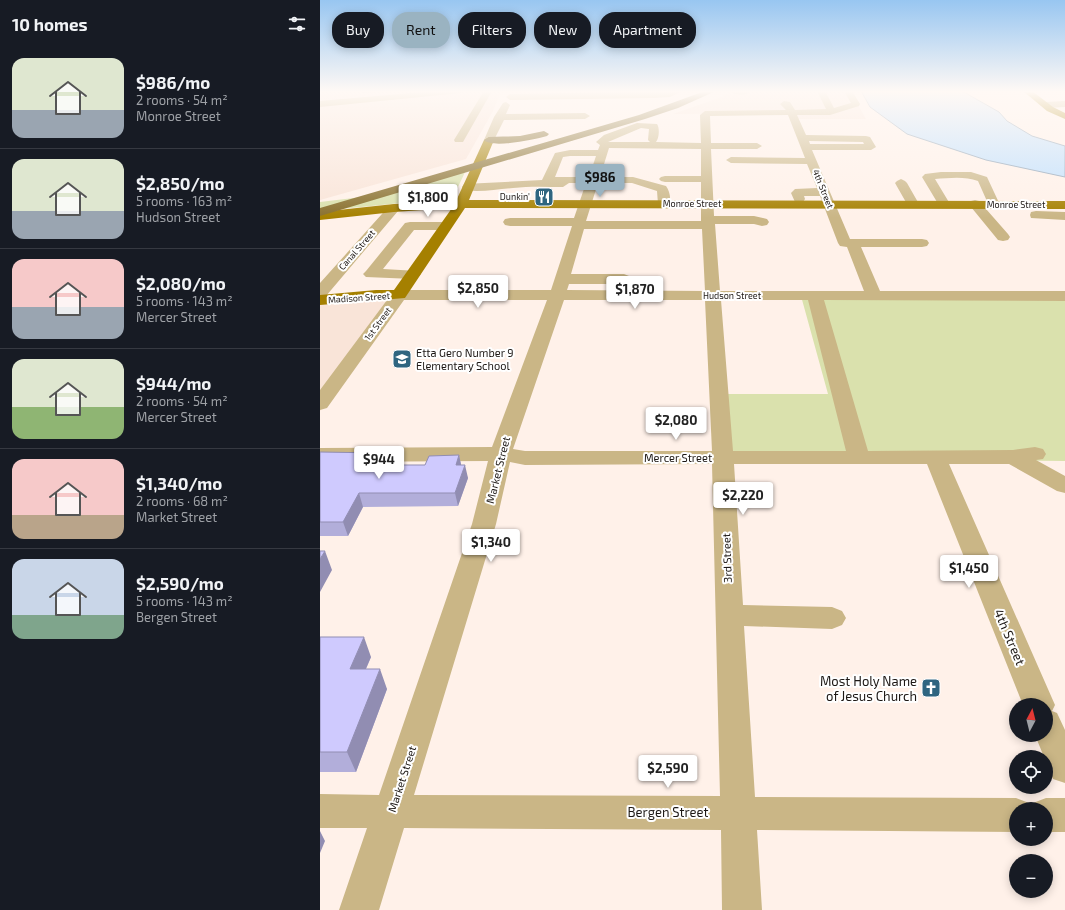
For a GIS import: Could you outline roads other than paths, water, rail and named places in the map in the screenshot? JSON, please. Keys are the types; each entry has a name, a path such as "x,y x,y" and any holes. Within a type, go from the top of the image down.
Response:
{"highway":[{"path":"490,139 520,139 544,133"},
{"path":"474,173 494,163 581,133"},
{"path":"320,206 462,168 494,163 589,133"},
{"path":"547,156 608,133"},
{"path":"320,212 373,197 462,168"}],"main road":[{"name":"1st Street","path":"399,295 461,204 490,139"},
{"name":"Monroe Street","path":"320,216 394,208 461,204 526,204 584,208 618,214 671,212 708,216 830,204 1065,205"},
{"name":"Madison Street","path":"320,300 376,295 399,295"}],"street":[{"path":"463,133 459,140 490,139 492,133"},
{"path":"604,149 601,142 605,138 617,133"},
{"path":"633,133 653,136"},
{"name":"3rd Street","path":"705,133 708,216 723,458 742,910"},
{"name":"4th Street","path":"800,133 840,230 851,239"},
{"path":"804,142 871,147 866,139"},
{"path":"665,179 706,162 757,146"},
{"path":"584,208 548,180 560,156 570,153 604,149 706,162 812,161"},
{"name":"Market Street","path":"359,910 484,524 500,454 559,288 604,149"},
{"path":"944,204 928,176 980,177 983,179 994,205"},
{"path":"512,227 584,208 633,180 662,188 671,212"},
{"path":"901,183 913,204"},
{"path":"526,204 534,184"},
{"path":"468,187 493,187 504,189 534,184 584,208 618,214 671,212 762,222"},
{"path":"799,199 797,193 799,192 825,192"},
{"path":"974,204 1003,237"},
{"name":"Canal Street","path":"320,293 394,208"},
{"path":"1036,215 1065,216"},
{"path":"413,274 371,274 410,226 446,226"},
{"path":"874,296 851,239 922,243"},
{"path":"559,288 624,279"},
{"name":"Hudson Street","path":"399,295 559,288 713,296 1065,296"},
{"name":"1st Street","path":"320,404 399,295"},
{"path":"815,296 859,458"},
{"name":"Mercer Street","path":"320,455 500,454 525,458 934,458 1013,457 1035,454"},
{"path":"1013,457 1065,486"},
{"name":"4th Street","path":"934,458 1036,698"},
{"path":"729,615 832,618"},
{"path":"1053,739 1065,768"},
{"name":"Bergen Street","path":"320,811 1009,815"},
{"path":"1053,815 1065,816"}],"water":[{"path":"1028,133 1065,146 1065,177 986,160 907,134"}],"place":[{"name":"Dunkin'","path":"544,197"},
{"name":"Etta Gero Number 9 Elementary School","path":"402,359"},
{"name":"Most Holy Name of Jesus Church","path":"931,688"}]}
